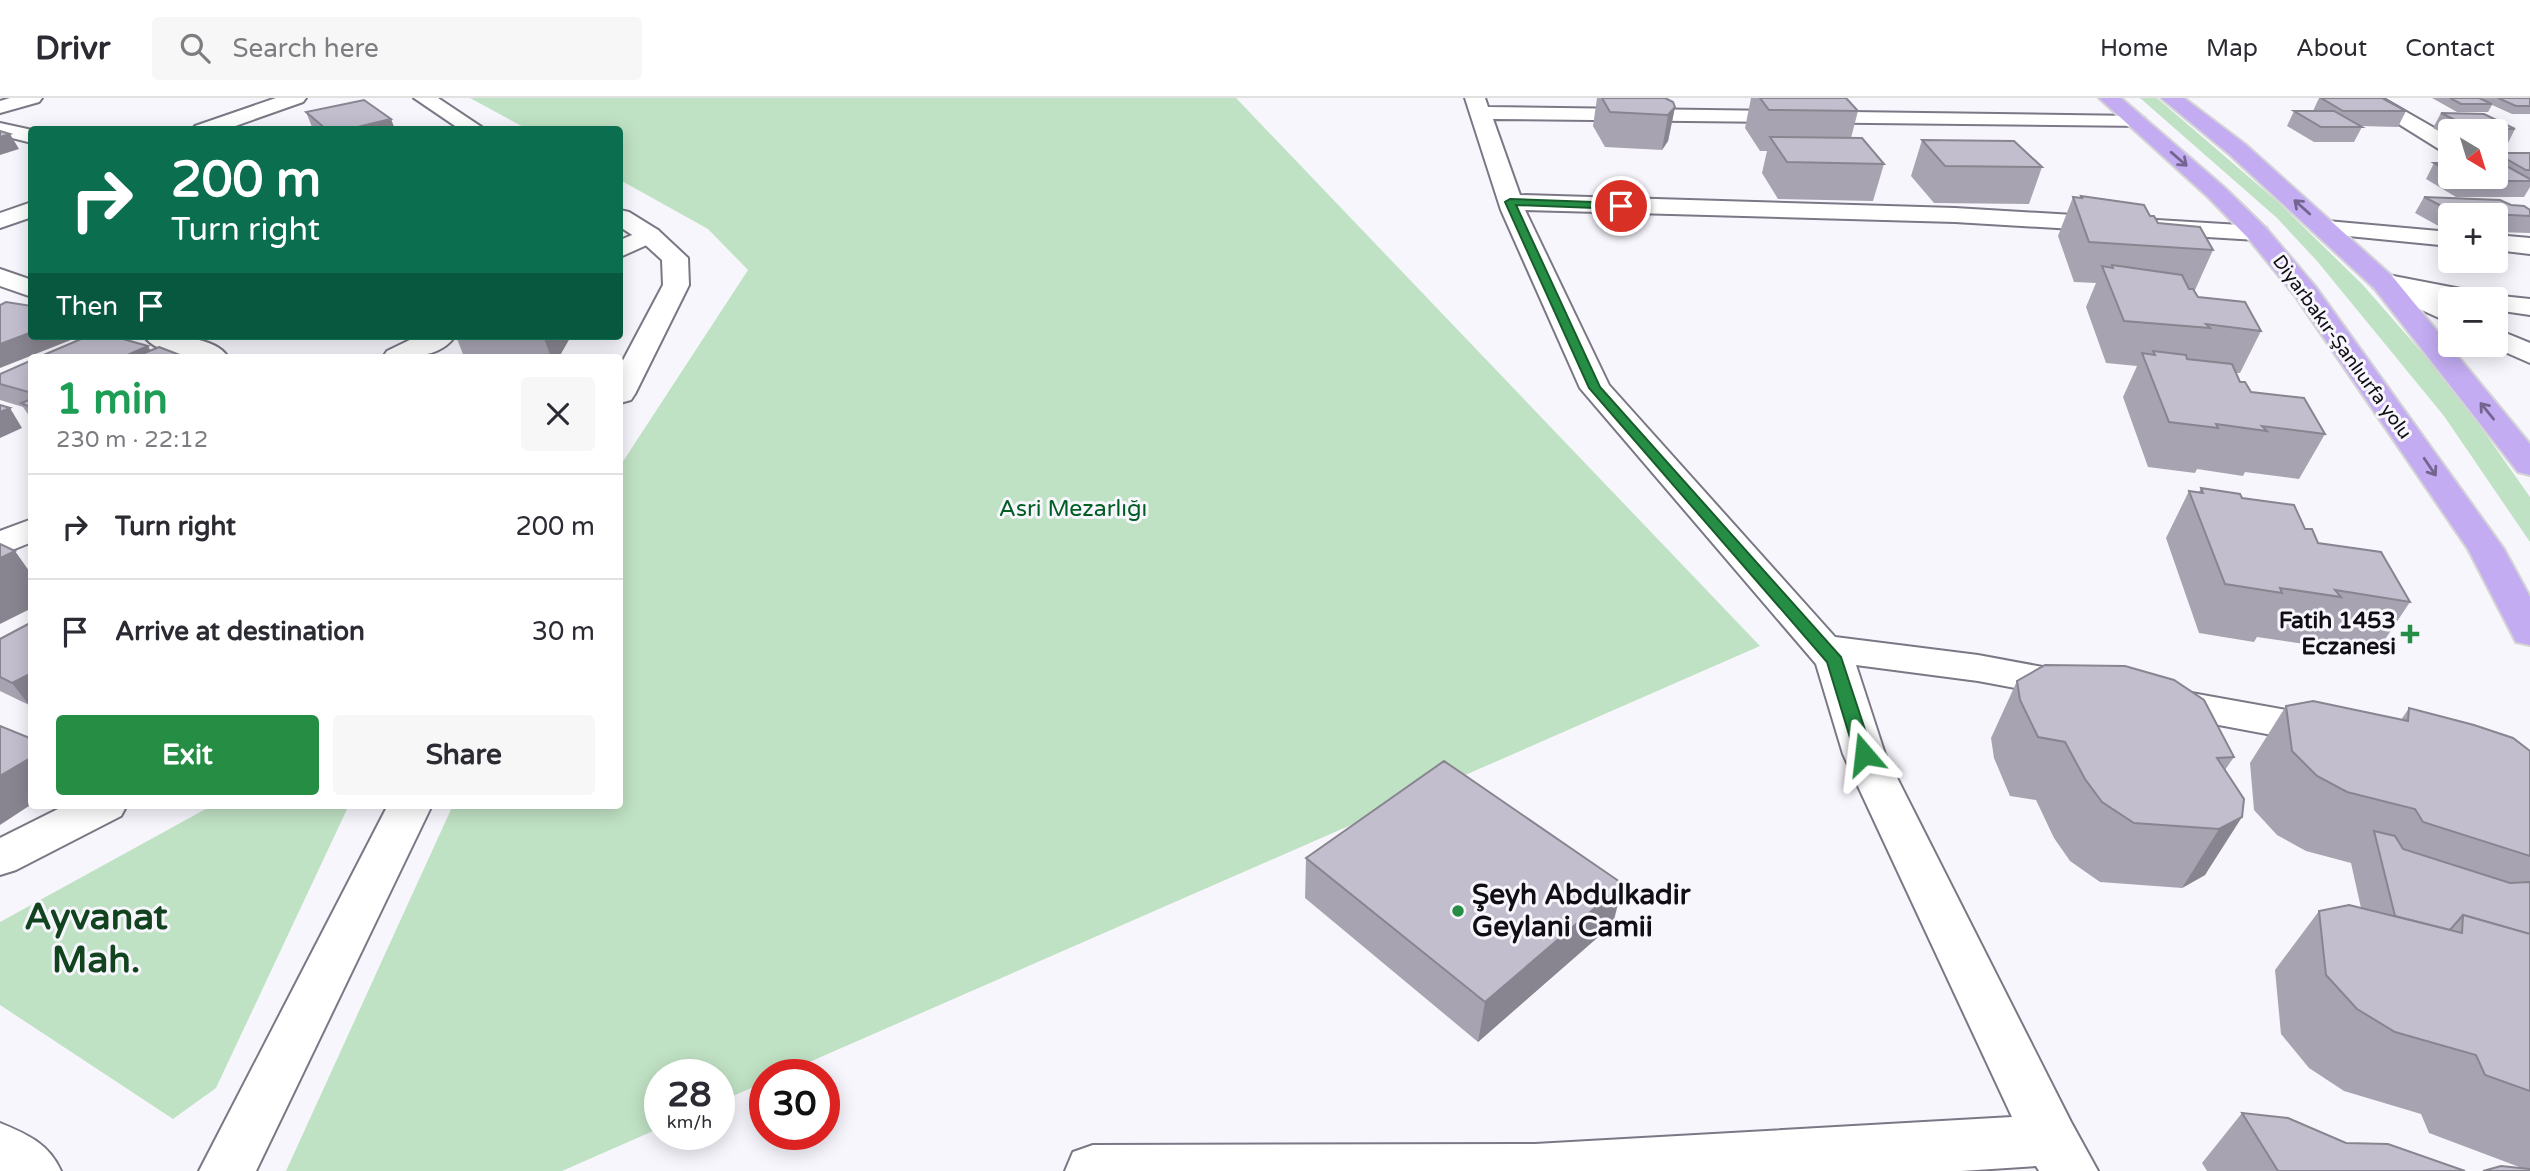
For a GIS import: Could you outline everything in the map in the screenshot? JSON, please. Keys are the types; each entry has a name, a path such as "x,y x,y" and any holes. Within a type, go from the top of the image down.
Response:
{"highway":[{"name":"Diyarbakır-Şanlıurfa yolu","path":"2109,98 2216,192 2257,233 2306,292 2486,549 2530,633"},
{"path":"2171,98 2237,149 2383,282 2530,465"}],"street":[{"path":"0,107 32,98"},
{"path":"214,126 296,98"},
{"path":"424,98 470,126"},
{"path":"2367,98 2438,139"},
{"path":"1087,1171 1530,1170 2060,1156 1864,754 1835,661 1595,388 1510,202 1478,106 2137,122"},
{"path":"0,129 28,136"},
{"path":"1510,202 1955,215 2257,233"},
{"path":"0,221 28,210"},
{"path":"623,219 649,235 675,258 676,285 623,388"},
{"path":"2327,229 2438,238"},
{"path":"623,248 649,235"},
{"path":"2508,244 2530,246"},
{"path":"0,277 28,288"},
{"path":"2383,282 2438,292"},
{"path":"2383,282 2438,309"},
{"path":"2508,304 2530,307"},
{"path":"169,340 206,354"},
{"path":"403,354 433,340"},
{"path":"2508,343 2530,354"},
{"path":"0,544 28,531"},
{"path":"1824,648 1978,668 2364,738"},
{"path":"0,858 97,809"},
{"path":"227,1171 408,809"},
{"path":"0,1150 33,1171"}],"green space":[{"name":"Asri Mezarlığı","path":"470,98 1236,98 1760,646 816,1059 749,1059 749,1089 735,1095 735,1059 644,1059 644,1135 562,1171 286,1171 451,809 623,809 623,461 748,270 708,229 623,182 623,126 521,126"},
{"path":"2140,98 2157,98 2278,202 2362,284 2454,389 2530,497 2530,542 2444,416 2317,261 2277,218"},
{"path":"206,809 347,809 216,1088 173,1119 0,1005 0,922"}],"building":[{"path":"1602,98 1665,98 1673,102 1675,107 1668,115 1610,112"},
{"path":"1760,98 1846,98 1858,111 1769,110"},
{"path":"2321,98 2382,98 2406,111 2343,111"},
{"path":"2450,98 2479,98 2492,104 2461,104"},
{"path":"2498,98 2530,98 2530,106 2516,106"},
{"path":"364,100 391,119 362,126 322,126 306,112"},
{"path":"2294,111 2334,111 2362,127 2321,127"},
{"path":"2441,113 2484,114 2494,119 2453,119"},
{"path":"1770,137 1862,138 1884,164 1787,162"},
{"path":"1922,140 2014,141 2042,167 1945,166"},
{"path":"2508,153 2530,153 2530,170 2508,160"},
{"path":"2508,167 2530,179 2508,181"},
{"path":"2081,196 2144,205 2158,223 2200,227 2213,250 2089,242 2073,197 2082,198"},
{"path":"2424,197 2500,200 2507,203 2438,203"},
{"path":"2508,204 2524,206 2530,210 2530,216 2508,215"},
{"path":"2112,265 2182,275 2189,289 2193,289 2198,297 2245,302 2261,331 2206,324 2210,328 2124,321 2102,266 2113,268"},
{"path":"6,302 28,305 28,334 0,344 0,305"},
{"path":"79,340 126,340 148,346 130,354 46,354"},
{"path":"159,347 177,354 142,354"},
{"path":"2153,351 2186,355 2187,359 2232,364 2240,382 2245,382 2251,392 2304,398 2325,434 2262,426 2267,431 2216,424 2218,428 2169,422 2142,353 2155,355"},
{"path":"28,362 28,392 0,384 0,374"},
{"path":"0,405 10,408 0,412"},
{"path":"2201,488 2240,494 2242,498 2294,505 2305,529 2312,529 2318,543 2381,552 2410,602 2335,590 2341,597 2280,588 2282,593 2225,584 2189,491 2203,493"},
{"path":"0,544 15,551 0,558"},
{"path":"28,624 28,675 12,683 0,677 0,639"},
{"path":"2045,665 2125,666 2174,680 2204,700 2234,757 2217,758 2244,799 2242,817 2219,829 2134,823 2102,802 2085,779 2065,742 2038,737 2020,700 2017,681"},
{"path":"2313,701 2408,721 2409,708 2513,738 2530,751 2530,856 2423,822 2415,809 2347,792 2317,776 2292,751 2286,706"},
{"path":"0,726 28,737 28,759 0,776"},
{"name":"Şeyh Abdulkadir Geylani Camii","path":"1444,761 1623,884 1485,1002 1306,858"},
{"path":"2374,831 2395,836 2403,849 2510,883 2530,882 2530,934 2463,915 2450,930 2395,916"},
{"path":"2349,905 2462,933 2463,915 2530,934 2530,1091 2485,1075 2476,1055 2395,1032 2357,1009 2326,975 2319,911"},
{"path":"2242,1113 2288,1118 2346,1143 2388,1144 2465,1171 2278,1171"},
{"path":"2501,1166 2530,1169 2530,1171 2483,1171"}],"place":[{"name":"Fatih 1453 Eczanesi","path":"2410,634"},
{"name":"Şeyh Abdulkadir Geylani Camii","path":"1458,911"}],"district":[{"name":"Ayvanat Mah.","path":"96,938"}],"route":[{"path":"1621,206 1510,202 1595,388 1835,661 1864,754"}]}
